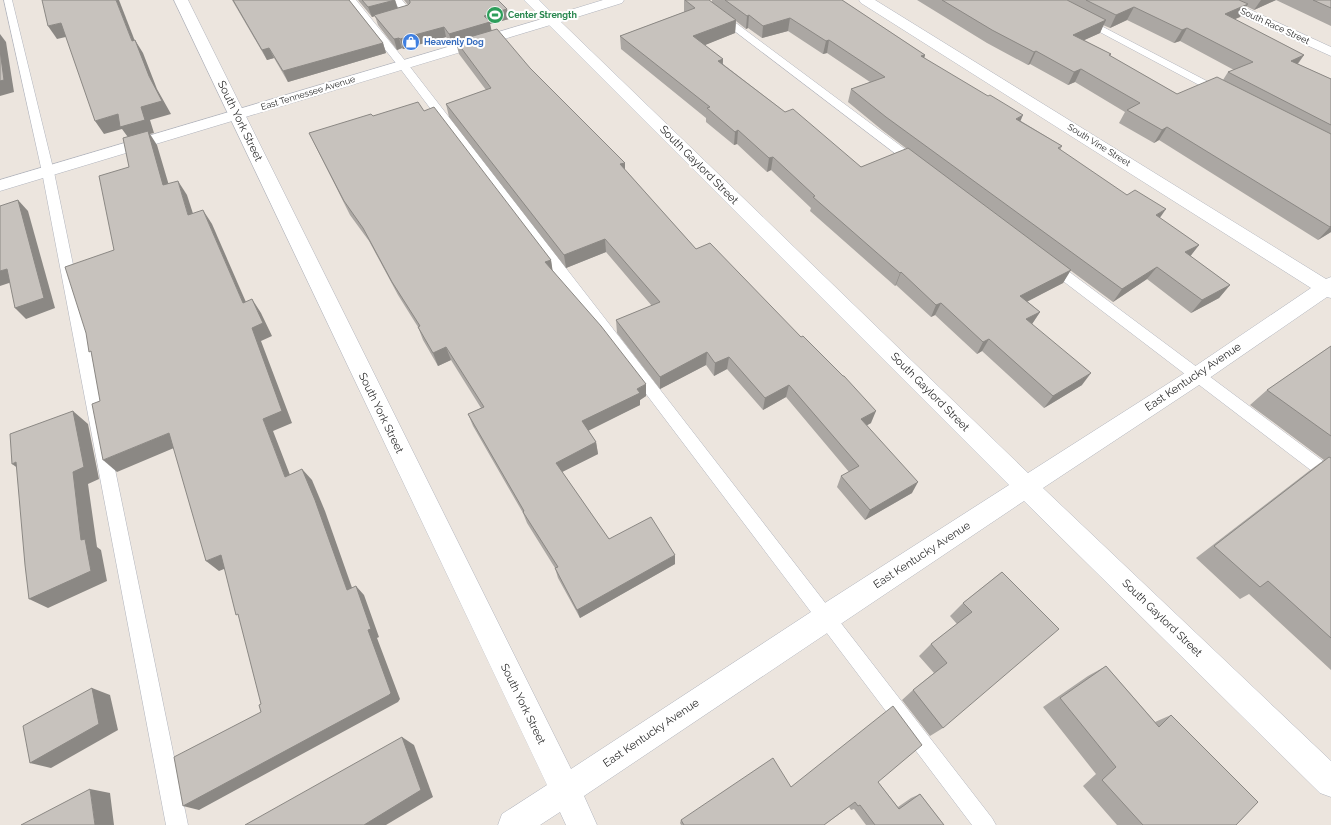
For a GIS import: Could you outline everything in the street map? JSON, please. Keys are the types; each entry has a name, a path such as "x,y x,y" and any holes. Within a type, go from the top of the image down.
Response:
{"street":[{"name":"South York Street","path":"181,0 582,825"},
{"name":"South Gaylord Street","path":"531,0 1026,487 1331,782"},
{"name":"East Tennessee Avenue","path":"0,186 617,0"},
{"name":"South Vine Street","path":"866,0 1329,288"},
{"name":"South Race Street","path":"1218,0 1331,52"},
{"name":"East Kentucky Avenue","path":"513,825 826,617 1329,288"}],"lane":[{"path":"8,0 48,172 177,825"},
{"path":"351,0 377,21 403,65 985,825"},
{"path":"377,21 407,12 396,0"},
{"path":"699,0 926,171"},
{"path":"1073,15 1226,95"},
{"path":"1040,256 1331,476"}],"building":[{"path":"42,0 116,0 132,41 135,40 149,76 162,101 141,107 145,120 120,127 118,114 95,121 61,23 48,26"},
{"path":"233,0 349,0 383,43 283,71 269,48 262,50"},
{"path":"362,0 395,0 368,7"},
{"path":"409,0 498,0 507,9 484,16 490,22 449,34 444,27 400,39 394,39 374,15 408,5 410,3"},
{"path":"685,0 709,0 736,20 693,36 723,59 718,61 785,112 793,109 861,167 908,148 1071,270 1020,296 1040,312 1026,319 1091,373 1053,396 989,339 983,342 941,303 936,305 901,272 900,273 813,197 815,196 773,157 769,158 738,130 735,132 707,108 710,107 620,36 695,8"},
{"path":"725,0 842,0 925,55 921,56 1023,115 1016,119 1062,146 1058,148 1127,195 1135,190 1166,209 1156,215 1199,245 1185,252 1230,285 1202,300 1157,267 1122,289 886,117 851,89 885,77 829,40 826,41 790,18 763,26"},
{"path":"942,0 1067,0 1106,20 1073,35 1111,54 1109,55 1177,94 1217,77 1331,134 1331,226 1330,227 1167,127 1162,130 1127,110 1140,103 1081,69 1074,72 1036,51 1034,52 992,30"},
{"path":"1086,0 1239,0 1248,4 1225,14 1304,55 1291,61 1331,79 1331,125 1228,72 1253,62 1187,28 1182,30 1134,7 1116,15"},
{"path":"1313,0 1331,0 1331,8"},
{"path":"497,29 530,68 625,163 620,164 696,249 710,243 801,337 803,336 844,376 876,411 861,419 918,482 870,510 841,476 859,466 789,385 765,398 729,357 715,363 707,352 660,377 616,320 660,302 605,239 564,255 446,104 491,88 456,41"},
{"path":"0,50 4,80 0,81"},
{"path":"418,102 424,111 434,107 551,260 545,262 601,326 646,384 637,389 640,393 582,421 596,442 556,463 609,539 651,517 675,555 577,610 555,568 558,567 523,512 524,511 468,414 484,407 446,347 433,353 418,327 420,326 392,282 363,228 344,201 309,133 371,114 373,116"},
{"path":"148,131 163,185 178,181 188,215 203,210 243,303 252,299 263,323 252,328 282,411 263,419 285,477 302,469 315,500 347,590 356,586 371,629 368,630 391,693 183,806 174,757 261,712 259,705 261,704 221,555 206,561 169,433 103,460 92,404 100,401 91,351 89,352 86,333 65,267 114,250 99,176 129,167 123,138"},
{"path":"18,200 44,298 15,308 7,269 0,271 0,206"},
{"path":"1331,346 1331,436 1267,390"},
{"path":"73,411 84,467 73,472 81,540 85,539 91,571 29,599 16,462 12,464 10,434"},
{"path":"1329,457 1331,458 1331,638 1268,581 1260,587 1214,546"},
{"path":"1002,572 1059,629 943,728 913,690 947,663 931,644 972,612 963,603"},
{"path":"1106,666 1159,727 1171,715 1258,802 1236,825 1143,825 1102,780 1116,767 1060,698"},
{"path":"92,688 99,724 30,763 23,726"},
{"path":"893,706 922,745 878,782 899,809 920,794 944,825 875,825 860,805 858,806 855,802 824,825 684,825 681,820 773,758 791,787"},
{"path":"402,737 421,790 364,825 245,825"},
{"path":"90,789 95,825 21,825"}],"place":[{"name":"Center Strength","path":"495,15"},
{"name":"Heavenly Dog","path":"411,42"}]}
